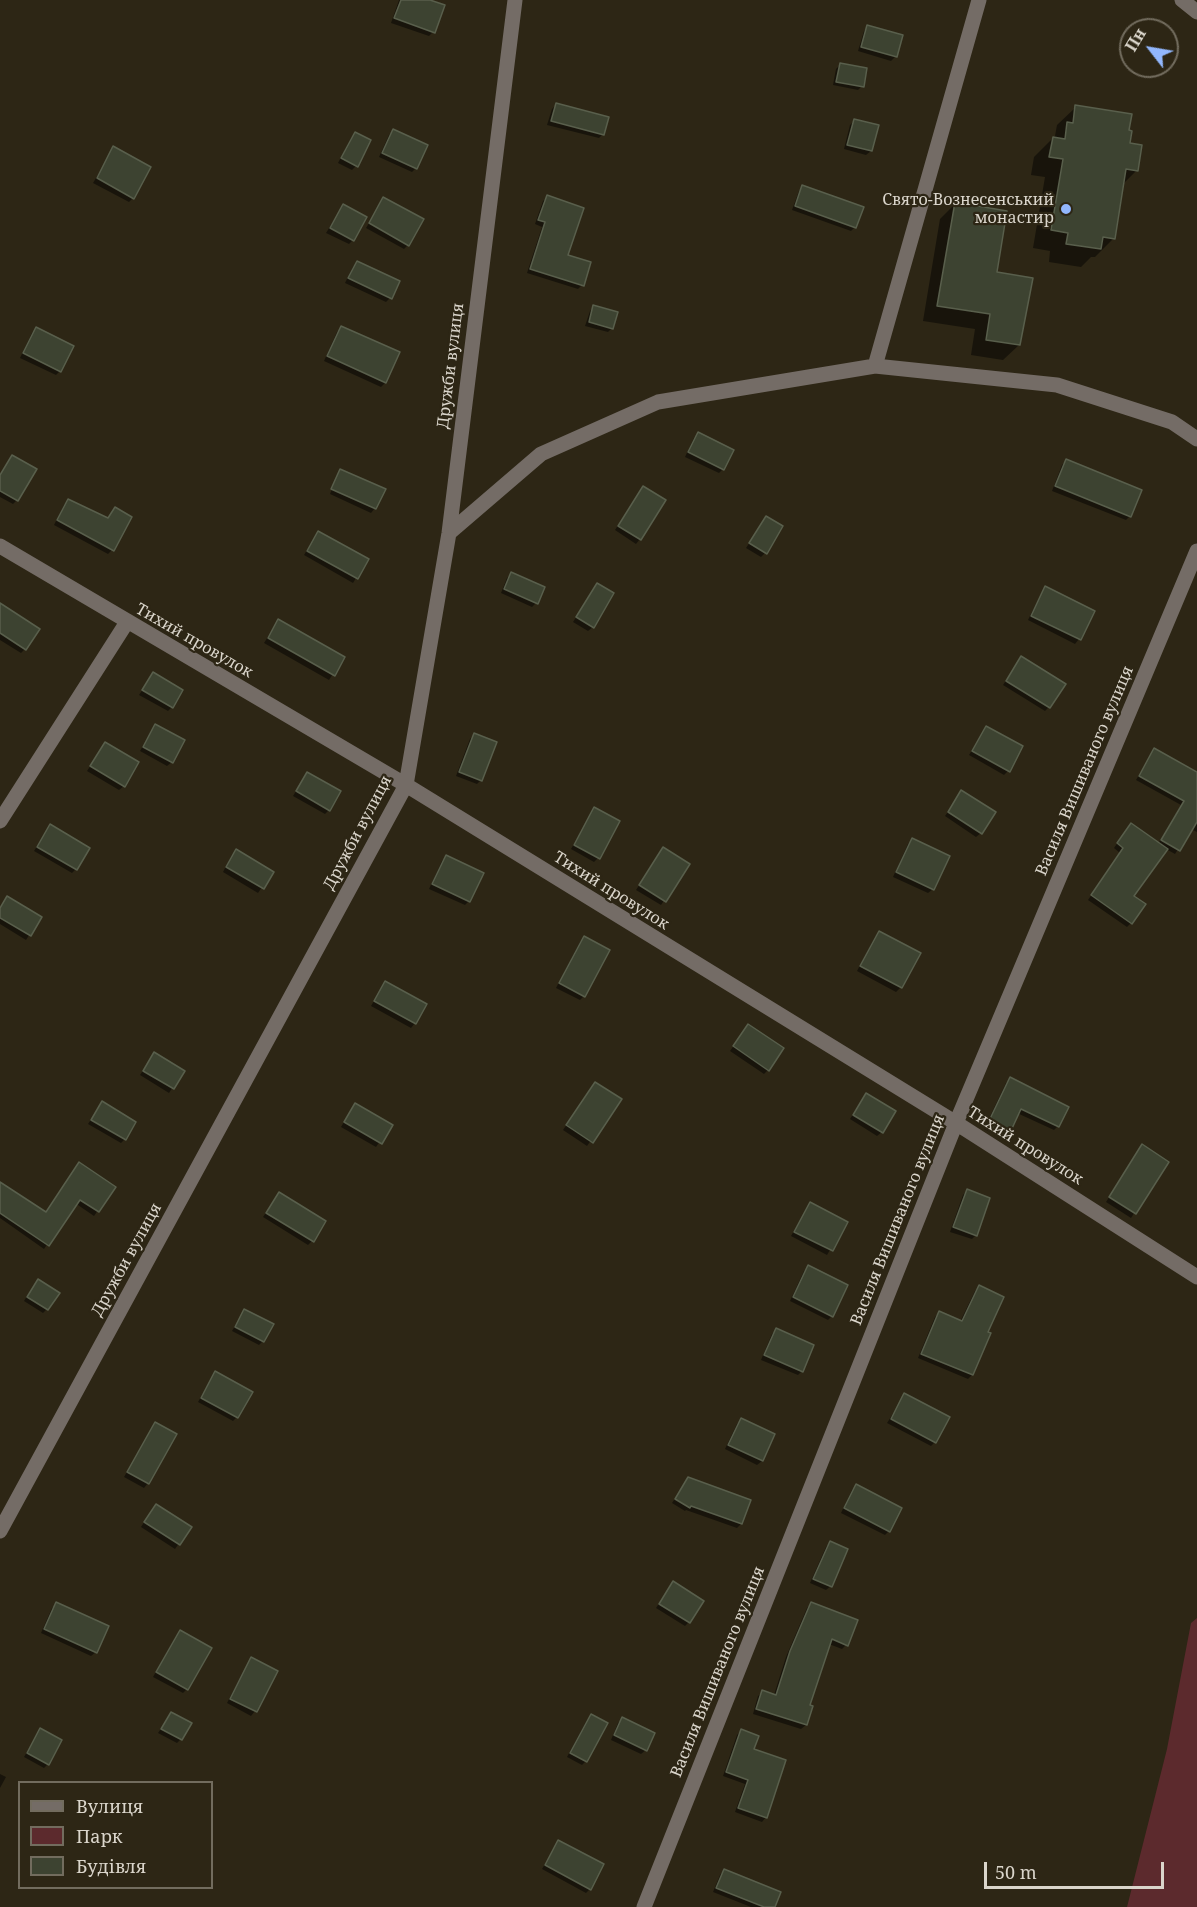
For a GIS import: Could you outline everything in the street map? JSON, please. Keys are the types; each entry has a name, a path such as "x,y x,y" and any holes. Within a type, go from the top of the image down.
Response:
{"street":[{"name":"Дружби вулиця","path":"0,1531 406,785 449,533 515,0"},
{"path":"875,366 979,0"},
{"path":"1182,0 1197,12"},
{"path":"449,533 542,454 658,402 875,366 1058,385 1172,422 1197,439"},
{"name":"Тихий провулок","path":"0,546 406,785 956,1123 1197,1277"},
{"name":"Василя Вишиваного вулиця","path":"644,1907 956,1123 1197,551"},
{"path":"0,821 127,622"}],"green space":[{"path":"1197,1618 1197,1907 1127,1907 1167,1749 1191,1623"}],"building":[{"path":"401,0 430,0 445,5 435,33 394,18"},
{"path":"867,25 903,35 897,57 861,47"},
{"path":"840,63 867,68 864,87 836,82"},
{"path":"556,103 609,117 604,135 551,121"},
{"path":"1075,105 1132,114 1129,130 1132,131 1130,143 1142,145 1138,171 1126,169 1115,239 1103,237 1101,249 1066,244 1068,233 1051,230 1063,159 1049,157 1053,137 1065,139 1067,122 1073,123"},
{"path":"854,119 879,125 872,151 847,145"},
{"path":"393,129 428,145 417,169 382,153"},
{"path":"355,132 371,140 358,167 341,158"},
{"path":"113,146 151,167 134,199 97,178"},
{"path":"802,185 864,207 856,228 795,206"},
{"path":"547,195 584,208 568,255 591,262 584,286 530,269 545,222 538,220"},
{"path":"383,197 424,219 409,246 369,223"},
{"path":"955,202 1007,211 997,272 1033,278 1020,345 986,340 990,314 937,306"},
{"path":"343,204 367,217 354,241 330,228"},
{"path":"357,261 400,281 392,299 348,278"},
{"path":"593,305 618,312 613,329 589,322"},
{"path":"341,326 400,352 386,383 327,356"},
{"path":"36,327 74,346 61,372 23,353"},
{"path":"698,432 734,450 724,470 688,452"},
{"path":"12,455 37,469 18,501 0,491 0,475"},
{"path":"1066,459 1142,490 1131,517 1055,486"},
{"path":"340,469 386,489 376,509 331,489"},
{"path":"643,486 666,500 641,540 618,526"},
{"path":"68,499 108,518 115,507 132,517 114,551 57,520"},
{"path":"766,516 783,526 767,554 749,543"},
{"path":"318,531 369,559 358,579 307,551"},
{"path":"511,572 545,587 538,604 504,589"},
{"path":"597,583 614,593 594,628 576,617"},
{"path":"1045,586 1095,611 1081,640 1031,616"},
{"path":"0,603 40,629 26,650 0,633"},
{"path":"278,619 345,657 335,676 268,638"},
{"path":"1021,656 1066,684 1050,708 1006,681"},
{"path":"153,672 183,690 173,708 142,690"},
{"path":"155,724 185,740 173,763 143,747"},
{"path":"986,726 1023,746 1010,772 972,751"},
{"path":"474,733 497,742 482,781 459,772"},
{"path":"105,742 139,762 125,787 90,766"},
{"path":"1154,748 1197,772 1197,822 1180,851 1161,840 1184,801 1139,776"},
{"path":"307,772 341,791 330,811 296,791"},
{"path":"961,790 996,812 982,834 948,812"},
{"path":"594,807 620,821 600,859 574,845"},
{"path":"1131,823 1168,849 1134,896 1146,904 1132,924 1091,895 1123,848 1117,843"},
{"path":"50,824 90,848 77,870 37,847"},
{"path":"912,838 950,856 934,890 896,872"},
{"path":"663,847 690,864 666,902 639,885"},
{"path":"236,849 274,872 264,889 226,867"},
{"path":"446,855 484,873 470,902 432,884"},
{"path":"7,896 42,917 31,936 0,918 0,908"},
{"path":"879,931 921,953 902,988 860,966"},
{"path":"584,936 610,950 585,997 559,983"},
{"path":"385,981 427,1004 416,1024 374,1001"},
{"path":"748,1024 784,1048 769,1071 733,1046"},
{"path":"154,1052 185,1071 174,1089 143,1071"},
{"path":"1010,1077 1069,1107 1059,1127 1021,1109 1009,1135 987,1125"},
{"path":"595,1082 622,1099 593,1143 566,1125"},
{"path":"866,1093 896,1111 883,1133 853,1115"},
{"path":"102,1101 136,1122 126,1140 91,1120"},
{"path":"355,1103 393,1125 382,1144 344,1122"},
{"path":"1142,1144 1169,1162 1136,1214 1109,1197"},
{"path":"79,1162 116,1187 99,1212 80,1200 49,1246 0,1213 0,1182 46,1212"},
{"path":"967,1189 990,1198 977,1236 953,1227"},
{"path":"279,1192 326,1221 314,1242 266,1213"},
{"path":"810,1202 848,1222 833,1251 794,1232"},
{"path":"808,1265 848,1285 833,1317 793,1297"},
{"path":"38,1279 60,1293 48,1310 27,1297"},
{"path":"979,1285 1004,1297 988,1332 991,1333 973,1375 921,1354 939,1311 962,1321"},
{"path":"244,1309 274,1324 264,1342 235,1327"},
{"path":"776,1328 814,1345 803,1372 764,1355"},
{"path":"215,1371 253,1392 238,1418 201,1398"},
{"path":"904,1393 950,1417 936,1443 891,1419"},
{"path":"741,1418 775,1434 763,1461 728,1445"},
{"path":"155,1422 177,1434 149,1484 127,1472"},
{"path":"688,1477 751,1500 742,1524 691,1506 690,1508 675,1499"},
{"path":"856,1484 902,1508 890,1532 844,1508"},
{"path":"156,1504 192,1527 180,1545 144,1522"},
{"path":"830,1541 848,1549 832,1587 813,1579"},
{"path":"673,1581 704,1601 690,1623 659,1604"},
{"path":"56,1602 109,1626 97,1653 44,1629"},
{"path":"811,1602 858,1620 848,1646 832,1639 810,1705 813,1706 807,1725 756,1709 762,1690 776,1695 790,1651"},
{"path":"180,1630 212,1648 188,1690 156,1672"},
{"path":"251,1657 278,1671 257,1712 230,1699"},
{"path":"171,1712 192,1723 182,1740 161,1729"},
{"path":"591,1714 608,1723 587,1762 570,1753"},
{"path":"622,1717 655,1733 647,1751 614,1735"},
{"path":"40,1728 62,1740 49,1765 27,1753"},
{"path":"741,1729 759,1736 754,1749 786,1760 767,1818 738,1808 748,1780 726,1772"},
{"path":"558,1840 604,1864 591,1890 545,1865"},
{"path":"724,1869 781,1892 775,1907 764,1907 716,1888"}],"place":[{"name":"Cвято-Вознесенський монастир","path":"1066,209"}]}
